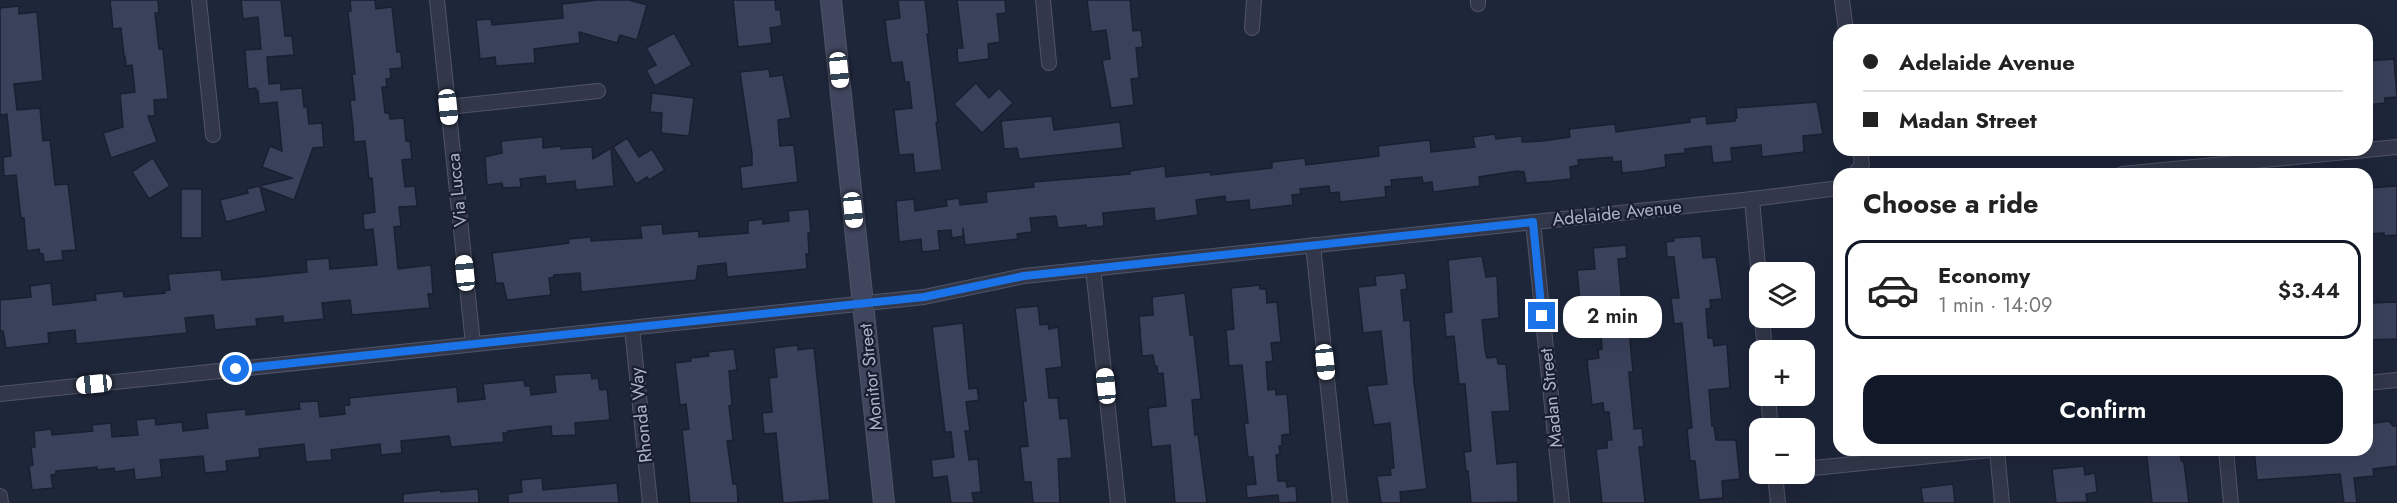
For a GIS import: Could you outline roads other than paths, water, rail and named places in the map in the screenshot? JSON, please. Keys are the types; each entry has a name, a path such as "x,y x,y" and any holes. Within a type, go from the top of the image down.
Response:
{"street":[{"path":"199,0 213,135"},
{"name":"Via Lucca","path":"437,0 473,344"},
{"name":"Monitor Street","path":"831,0 884,503"},
{"path":"1043,0 1048,63"},
{"path":"1252,28 1254,0"},
{"path":"1842,0 1845,24"},
{"path":"448,107 598,91"},
{"path":"2373,149 2397,147"},
{"path":"2183,168 2305,156"},
{"name":"Adelaide Avenue","path":"0,394 863,304 924,297 1024,276 1833,189"},
{"path":"1752,199 1758,262"},
{"name":"Madan Street","path":"1533,222 1562,503"},
{"path":"1313,245 1340,503"},
{"path":"1093,268 1118,503"},
{"name":"Rhonda Way","path":"632,328 650,503"},
{"path":"2373,382 2397,380"},
{"path":"1815,468 1931,456"},
{"path":"1998,456 2002,503"},
{"path":"2227,456 2231,503"},
{"path":"1775,484 1778,503"},
{"path":"0,496 1,503"}]}
